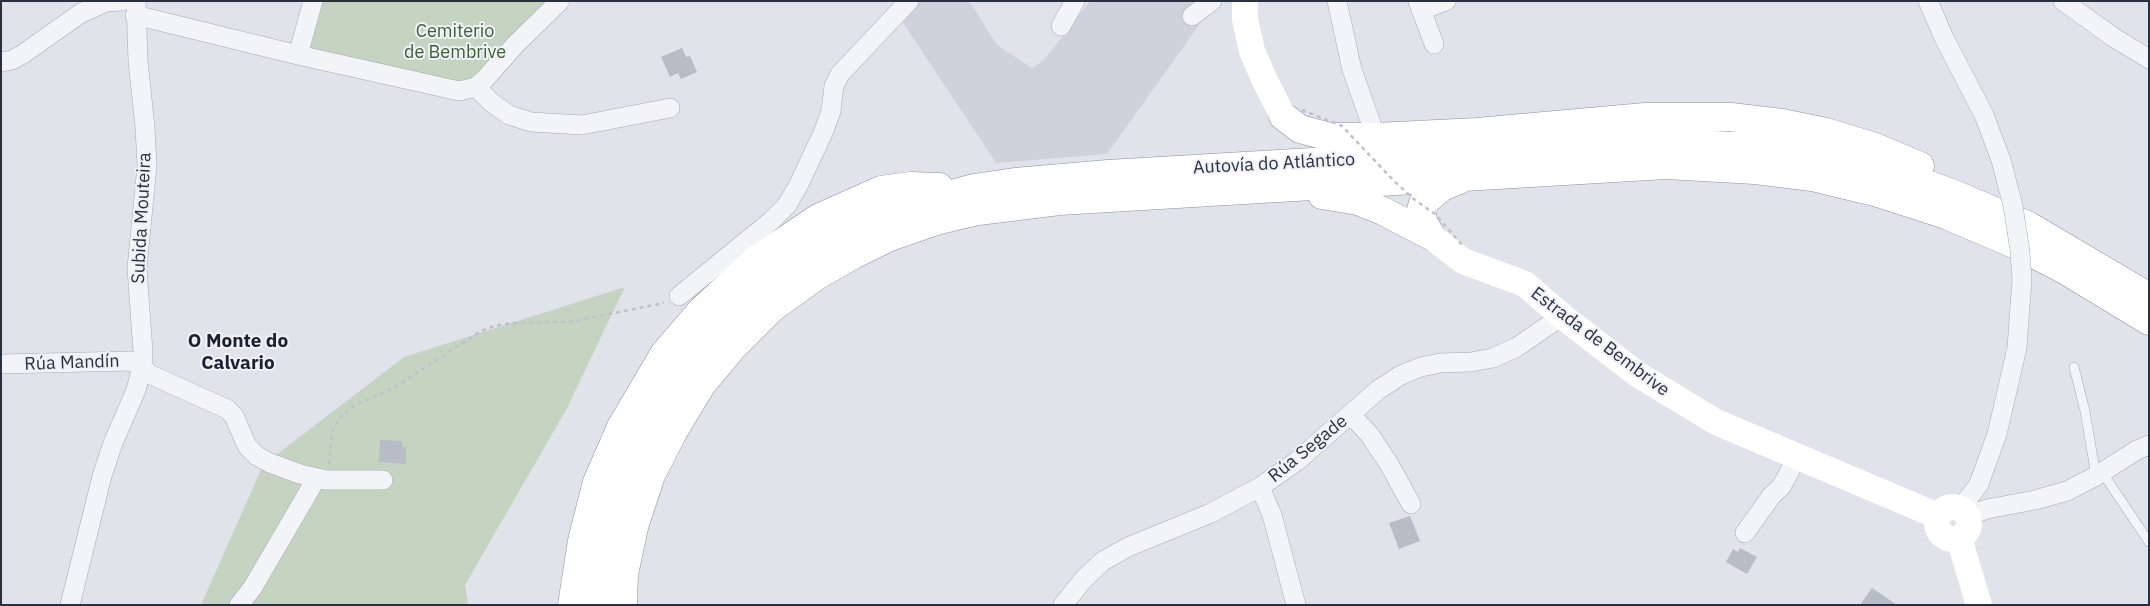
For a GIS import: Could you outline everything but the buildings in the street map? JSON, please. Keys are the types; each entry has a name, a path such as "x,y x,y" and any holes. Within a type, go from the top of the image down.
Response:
{"highway":[{"path":"1292,113 1300,129 1330,137 1376,137 1477,132 1646,117 1731,116 1782,123 1826,132 1876,147 1908,160 1933,174 1954,194"},
{"name":"Autovía do Atlántico","path":"596,605 597,566 608,522 628,466 651,422 678,378 712,330 782,271 807,253 838,236 900,208 974,188 1015,182 1108,174 1665,143 1761,147 1884,170 1954,194 2029,226 2149,296"},
{"name":"Autovía do Atlántico","path":"623,605 624,574 634,527 651,475 673,432 702,384 733,347 772,308 818,275 890,237 936,221 978,211 1059,201 1666,165 1755,170 1812,177 1878,193 1954,218 2021,247 2070,273 2149,320"},
{"path":"1431,236 1423,221 1422,203 1442,187 1469,176"},
{"path":"572,605 582,541 597,482 621,427 664,354 701,311 756,260 818,218 858,199 881,190 911,186 974,188"},
{"path":"1286,187 1358,202 1383,211 1431,236"}],"street":[{"path":"1,62 12,60 22,54 81,13 96,5 122,1"},
{"path":"298,55 314,1"},
{"path":"135,8 298,55 459,91 476,87 560,1"},
{"path":"679,296 772,222 787,205 798,186 831,111 834,86 840,74 908,1"},
{"path":"1061,26 1075,1"},
{"path":"1192,16 1212,1"},
{"path":"1245,1 1245,19 1252,51 1264,81 1292,113"},
{"path":"1337,1 1352,70 1376,137"},
{"path":"1434,44 1420,6 1446,1"},
{"path":"2063,1 2149,59"},
{"path":"1929,4 1984,115 2001,160 2013,206 2020,251 2022,280 2017,348 1997,434 1980,484 1956,519 1979,605"},
{"name":"Subida Mouteira","path":"70,605 102,476 113,443 136,390 142,366 143,352 137,268 147,166 146,127 138,61 135,8"},
{"path":"476,87 490,102 508,115 531,122 582,125 670,108"},
{"name":"Estrada de Bembrive","path":"1431,236 1464,261 1525,284 1562,316 1637,374 1716,422 1956,519"},
{"name":"Rúa Segade","path":"1063,605 1083,580 1103,561 1128,547 1211,513 1260,487 1297,461 1378,390 1401,375 1421,367 1440,363 1471,362 1493,358 1517,347 1562,316"},
{"name":"Rúa Mandín","path":"1,364 130,361 142,366"},
{"path":"142,366 148,374 227,409 234,416 246,446 270,464 316,479 383,480"},
{"path":"1350,414 1369,434 1389,464 1411,504"},
{"path":"1956,519 1986,509 2035,500 2067,491 2099,474 2137,450 2149,445"},
{"path":"1745,533 1772,495 1781,487 1798,456"},
{"path":"239,605 253,587 316,479"},
{"path":"1260,487 1272,515 1296,605"}],"lane":[{"path":"2074,367 2099,474 2149,542"}],"path":[{"path":"1292,113 1342,126 1394,181 1415,200 1435,214 1462,245"},
{"path":"316,479 324,473 328,465 332,432 339,418 352,407 395,387 481,331 510,323 569,322 661,304 679,296"}],"shaded area":[{"path":"917,1 969,1 997,45 1032,68 1044,60 1090,1 1195,1 1186,9 1199,25 1107,154 996,163 902,21"}],"green space":[{"name":"Cemiterio de Bembrive","path":"318,1 554,1 477,80 458,85 304,50"},
{"path":"625,287 566,410 465,585 468,605 201,605 263,465 404,357"}],"district":[{"name":"O Monte do Calvario","path":"238,353"}]}
